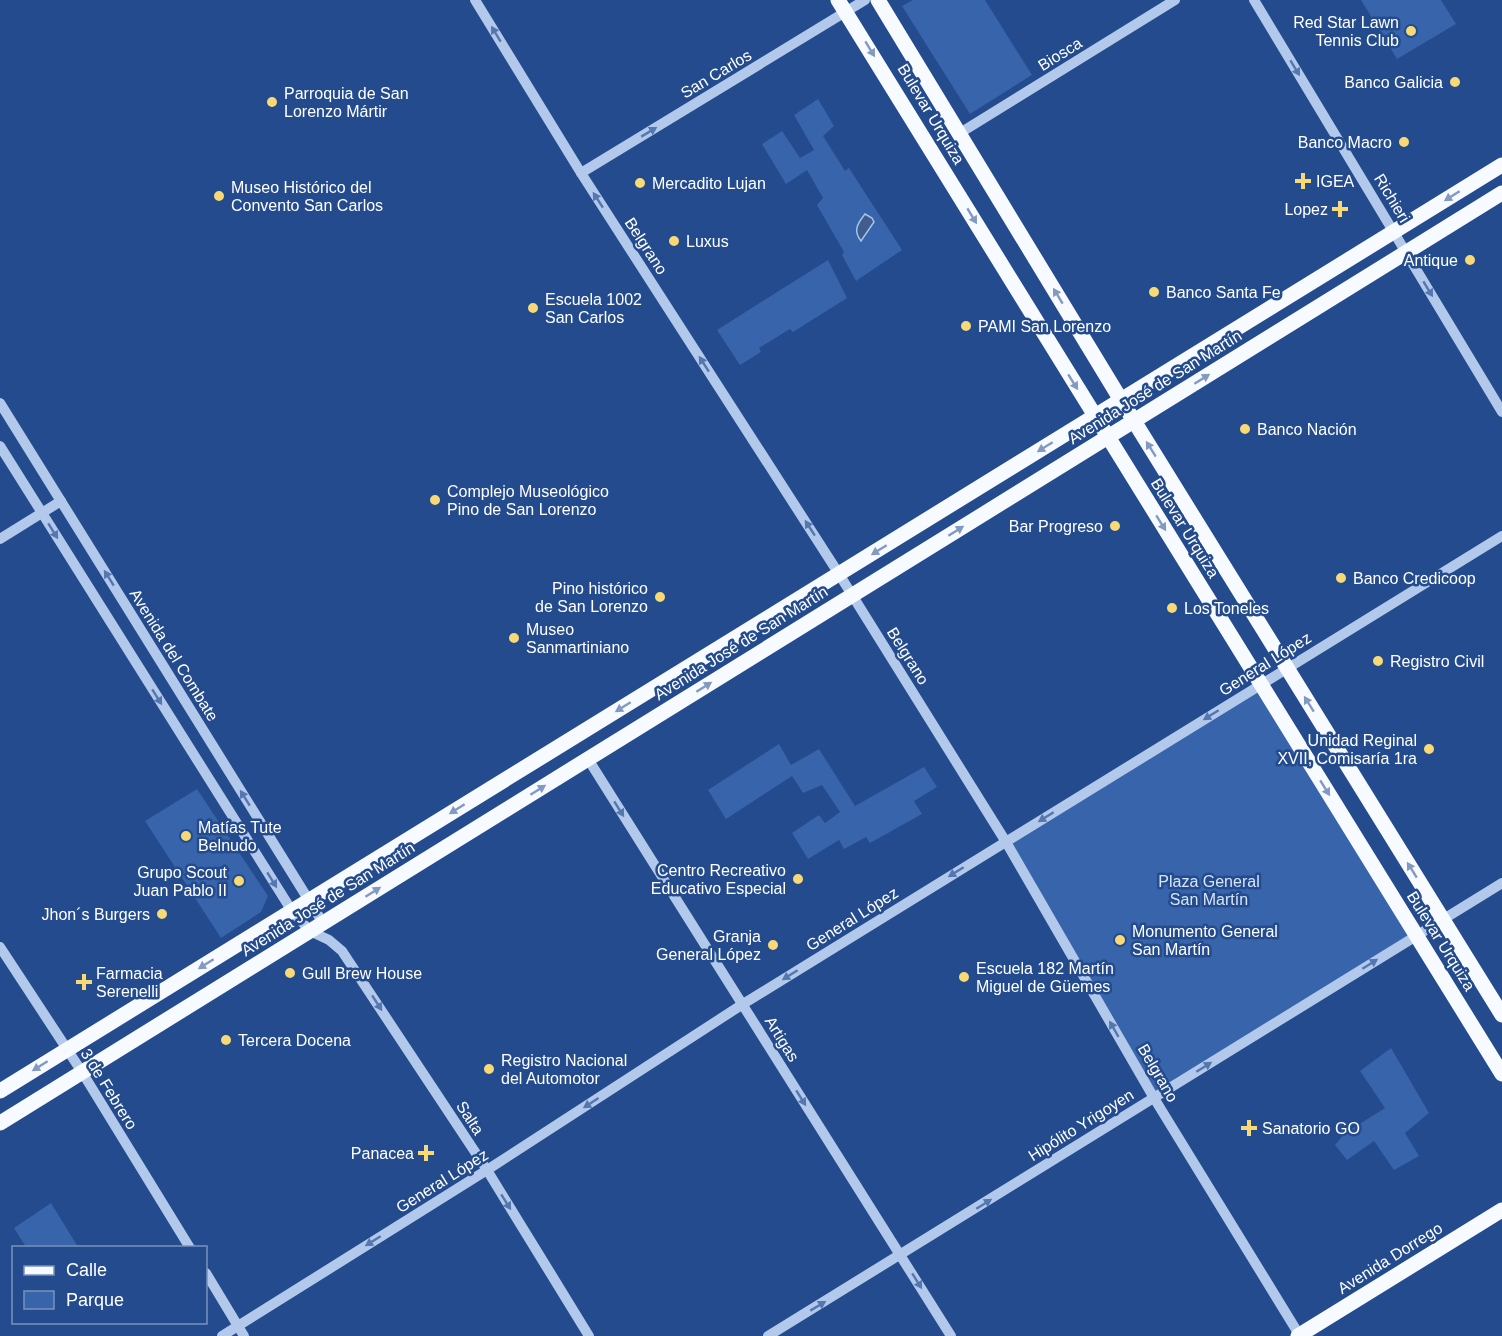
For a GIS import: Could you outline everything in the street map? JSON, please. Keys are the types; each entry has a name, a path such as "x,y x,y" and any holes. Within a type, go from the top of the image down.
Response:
{"main road":[{"name":"Bulevar Urquiza","path":"878,0 1121,400 1502,1015"},
{"name":"Bulevar Urquiza","path":"842,5 1502,1074"},
{"name":"Avenida José de San Martín","path":"0,1091 1502,165"},
{"name":"Avenida José de San Martín","path":"0,1123 1502,194"},
{"name":"Avenida Dorrego","path":"1299,1336 1502,1210"}],"street":[{"name":"Belgrano","path":"475,0 581,173 853,595 1006,842 1154,1098 1299,1336"},
{"name":"San Carlos","path":"581,173 834,21 842,5 859,6 865,0"},
{"name":"Biosca","path":"960,132 1175,0"},
{"name":"Richieri","path":"1254,0 1502,412"},
{"name":"Avenida del Combate","path":"0,403 309,901 317,927"},
{"path":"0,446 292,911 317,927"},
{"path":"0,539 61,501"},
{"name":"General López","path":"222,1336 241,1331 742,1004 1502,536"},
{"name":"Artigas","path":"588,759 951,1336"},
{"name":"Hipólito Yrigoyen","path":"768,1336 1502,883"},
{"name":"Salta","path":"317,927 342,951 487,1170 589,1336"},
{"name":"3 de Febrero","path":"0,947 82,1072 189,1246"},
{"path":"207,1275 241,1331"}],"green space":[{"path":"913,0 985,0 1032,75 970,114 902,6"},
{"name":"Red Star Lawn Tennis Club","path":"1361,0 1441,0 1456,24 1397,59"},
{"path":"818,99 834,126 823,136 845,171 849,168 902,250 856,281 842,255 844,252 817,205 823,198 807,170 786,184 762,144 782,131 800,158 814,150 794,115"},
{"path":"828,260 847,298 793,332 790,329 759,348 761,352 740,365 717,330"},
{"name":"Plaza General San Martín","path":"1261,684 1417,936 1154,1098 1006,842"},
{"path":"779,744 791,765 819,749 855,806 924,767 937,787 914,801 922,814 870,843 866,837 844,849 839,840 808,859 792,833 819,815 825,823 840,812 822,785 803,793 792,776 726,819 708,790"},
{"path":"197,789 268,896 261,912 221,938 145,821"},
{"path":"1391,1048 1429,1113 1405,1133 1419,1156 1394,1170 1374,1141 1347,1160 1335,1145 1345,1133 1385,1108 1360,1071"},
{"path":"51,1203 77,1246 25,1246 14,1228"}],"shaded area":[{"path":"865,214 874,222 861,241 857,228"}],"place":[{"name":"Red Star Lawn Tennis Club","path":"1411,31"},
{"name":"Banco Galicia","path":"1455,82"},
{"name":"Parroquia de San Lorenzo Mártir","path":"272,102"},
{"name":"Banco Macro","path":"1404,142"},
{"name":"IGEA","path":"1303,181"},
{"name":"Mercadito Lujan","path":"640,183"},
{"name":"Museo Histórico del Convento San Carlos","path":"219,196"},
{"name":"Lopez","path":"1340,209"},
{"name":"Luxus","path":"674,241"},
{"name":"Antique","path":"1470,260"},
{"name":"Banco Santa Fe","path":"1154,292"},
{"name":"Escuela 1002 San Carlos","path":"533,308"},
{"name":"PAMI San Lorenzo","path":"966,326"},
{"name":"Banco Nación","path":"1245,429"},
{"name":"Complejo Museológico Pino de San Lorenzo","path":"435,500"},
{"name":"Bar Progreso","path":"1115,526"},
{"name":"Banco Credicoop","path":"1341,578"},
{"name":"Pino histórico de San Lorenzo","path":"660,597"},
{"name":"Los Toneles","path":"1172,608"},
{"name":"Museo Sanmartiniano","path":"514,638"},
{"name":"Registro Civil","path":"1378,661"},
{"name":"Unidad Reginal XVII, Comisaría 1ra","path":"1429,749"},
{"name":"Matías Tute Belnudo","path":"186,836"},
{"name":"Centro Recreativo Educativo Especial","path":"798,879"},
{"name":"Grupo Scout Juan Pablo II","path":"239,881"},
{"name":"Jhon´s Burgers","path":"162,914"},
{"name":"Monumento General San Martín","path":"1120,940"},
{"name":"Granja General López","path":"773,945"},
{"name":"Gull Brew House","path":"290,973"},
{"name":"Escuela 182 Martín Miguel de Güemes","path":"964,977"},
{"name":"Farmacia Serenelli","path":"84,982"},
{"name":"Tercera Docena","path":"226,1040"},
{"name":"Registro Nacional del Automotor","path":"489,1069"},
{"name":"Sanatorio GO","path":"1249,1128"},
{"name":"Panacea","path":"426,1153"}]}
